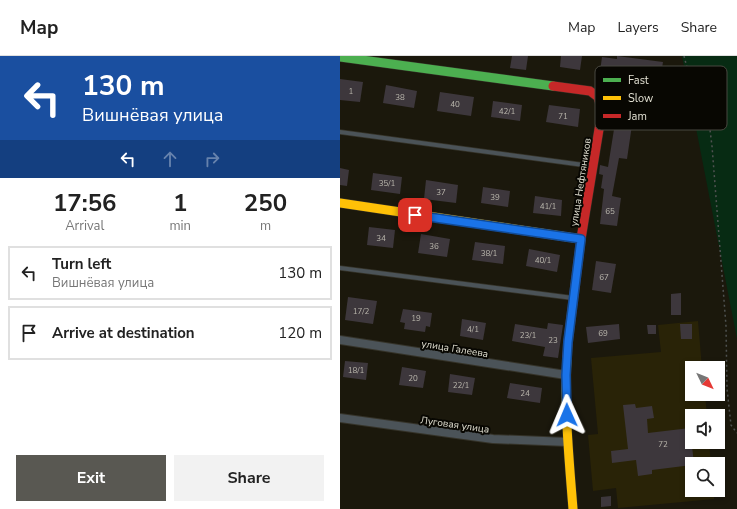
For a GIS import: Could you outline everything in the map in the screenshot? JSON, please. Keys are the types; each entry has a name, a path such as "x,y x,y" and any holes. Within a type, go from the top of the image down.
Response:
{"street":[{"path":"340,57 590,91 595,95"},
{"name":"улица Нефтяников","path":"573,509 568,442 566,375 568,342 581,239 599,130"},
{"path":"340,204 581,239"},
{"name":"улица Галеева","path":"340,340 566,375"},
{"name":"Луговая улица","path":"340,418 493,439 568,442"}],"lane":[{"path":"340,132 593,166"},
{"path":"340,268 574,298"}],"path":[{"path":"684,56 687,66"},
{"path":"710,130 726,326 727,389 731,425 737,433"}],"shaded area":[{"path":"698,321 701,361 685,361 685,401 706,401 706,409 685,409 685,449 710,449 710,457 685,457 685,497 714,497 714,499 618,508 616,488 593,491 588,435 598,434 591,358 661,352 658,325"}],"green space":[{"path":"682,56 737,56 737,339 696,130 727,130 727,66 684,66"}],"building":[{"path":"512,56 528,56 526,70 510,68"},
{"path":"561,56 582,56 580,70 560,67"},
{"path":"617,56 663,62 662,66 601,66 602,57 617,59"},
{"path":"340,79 363,82 360,102 340,100"},
{"path":"386,85 417,91 414,108 383,103"},
{"path":"440,92 474,97 471,116 437,111"},
{"path":"493,101 522,105 520,121 491,117"},
{"path":"549,105 580,109 578,127 546,122"},
{"path":"614,130 631,130 627,159 619,158 612,196 621,198 617,226 600,224 604,189 601,188 603,175 599,174 600,165 608,167"},
{"path":"340,168 349,170 347,186 340,185"},
{"path":"373,173 402,177 400,194 371,190"},
{"path":"426,180 458,185 456,203 424,199"},
{"path":"483,187 510,191 508,207 481,203"},
{"path":"535,196 562,200 561,216 533,213"},
{"path":"369,227 395,230 393,248 367,245"},
{"path":"421,234 450,239 447,257 418,253"},
{"path":"475,242 505,246 503,264 472,260"},
{"path":"529,249 560,255 557,272 526,266"},
{"path":"596,261 616,264 611,293 592,290"},
{"path":"681,293 681,315 671,315 671,294"},
{"path":"348,297 377,301 373,324 345,320"},
{"path":"403,309 432,313 430,327 426,326 425,332 404,329 405,323 400,322"},
{"path":"462,319 486,323 483,340 460,336"},
{"path":"548,323 563,325 558,358 543,356 545,347 512,341 515,324 547,329"},
{"path":"619,324 620,339 588,343 586,327"},
{"path":"680,324 692,324 692,339 681,339"},
{"path":"647,325 656,325 656,334 648,334"},
{"path":"345,361 368,363 366,380 343,377"},
{"path":"402,367 426,371 423,388 399,385"},
{"path":"450,374 475,378 472,395 448,392"},
{"path":"510,383 542,388 540,403 507,398"},
{"path":"635,404 636,408 652,406 654,418 647,419 648,433 685,429 685,449 692,449 693,457 685,457 685,466 652,470 652,474 638,476 636,460 612,463 611,451 628,449 623,405"},
{"path":"611,496 611,506 601,507 601,497"}],"traffic: fast":[{"path":"340,57 553,86"}],"traffic: slow":[{"path":"340,203 581,239"},
{"path":"567,357 567,414 573,509"}],"traffic: jam":[{"path":"553,86 590,91 595,95"},
{"path":"567,357 581,239 599,130"}],"route":[{"path":"415,215 581,239 568,342 566,375 567,415"}]}
